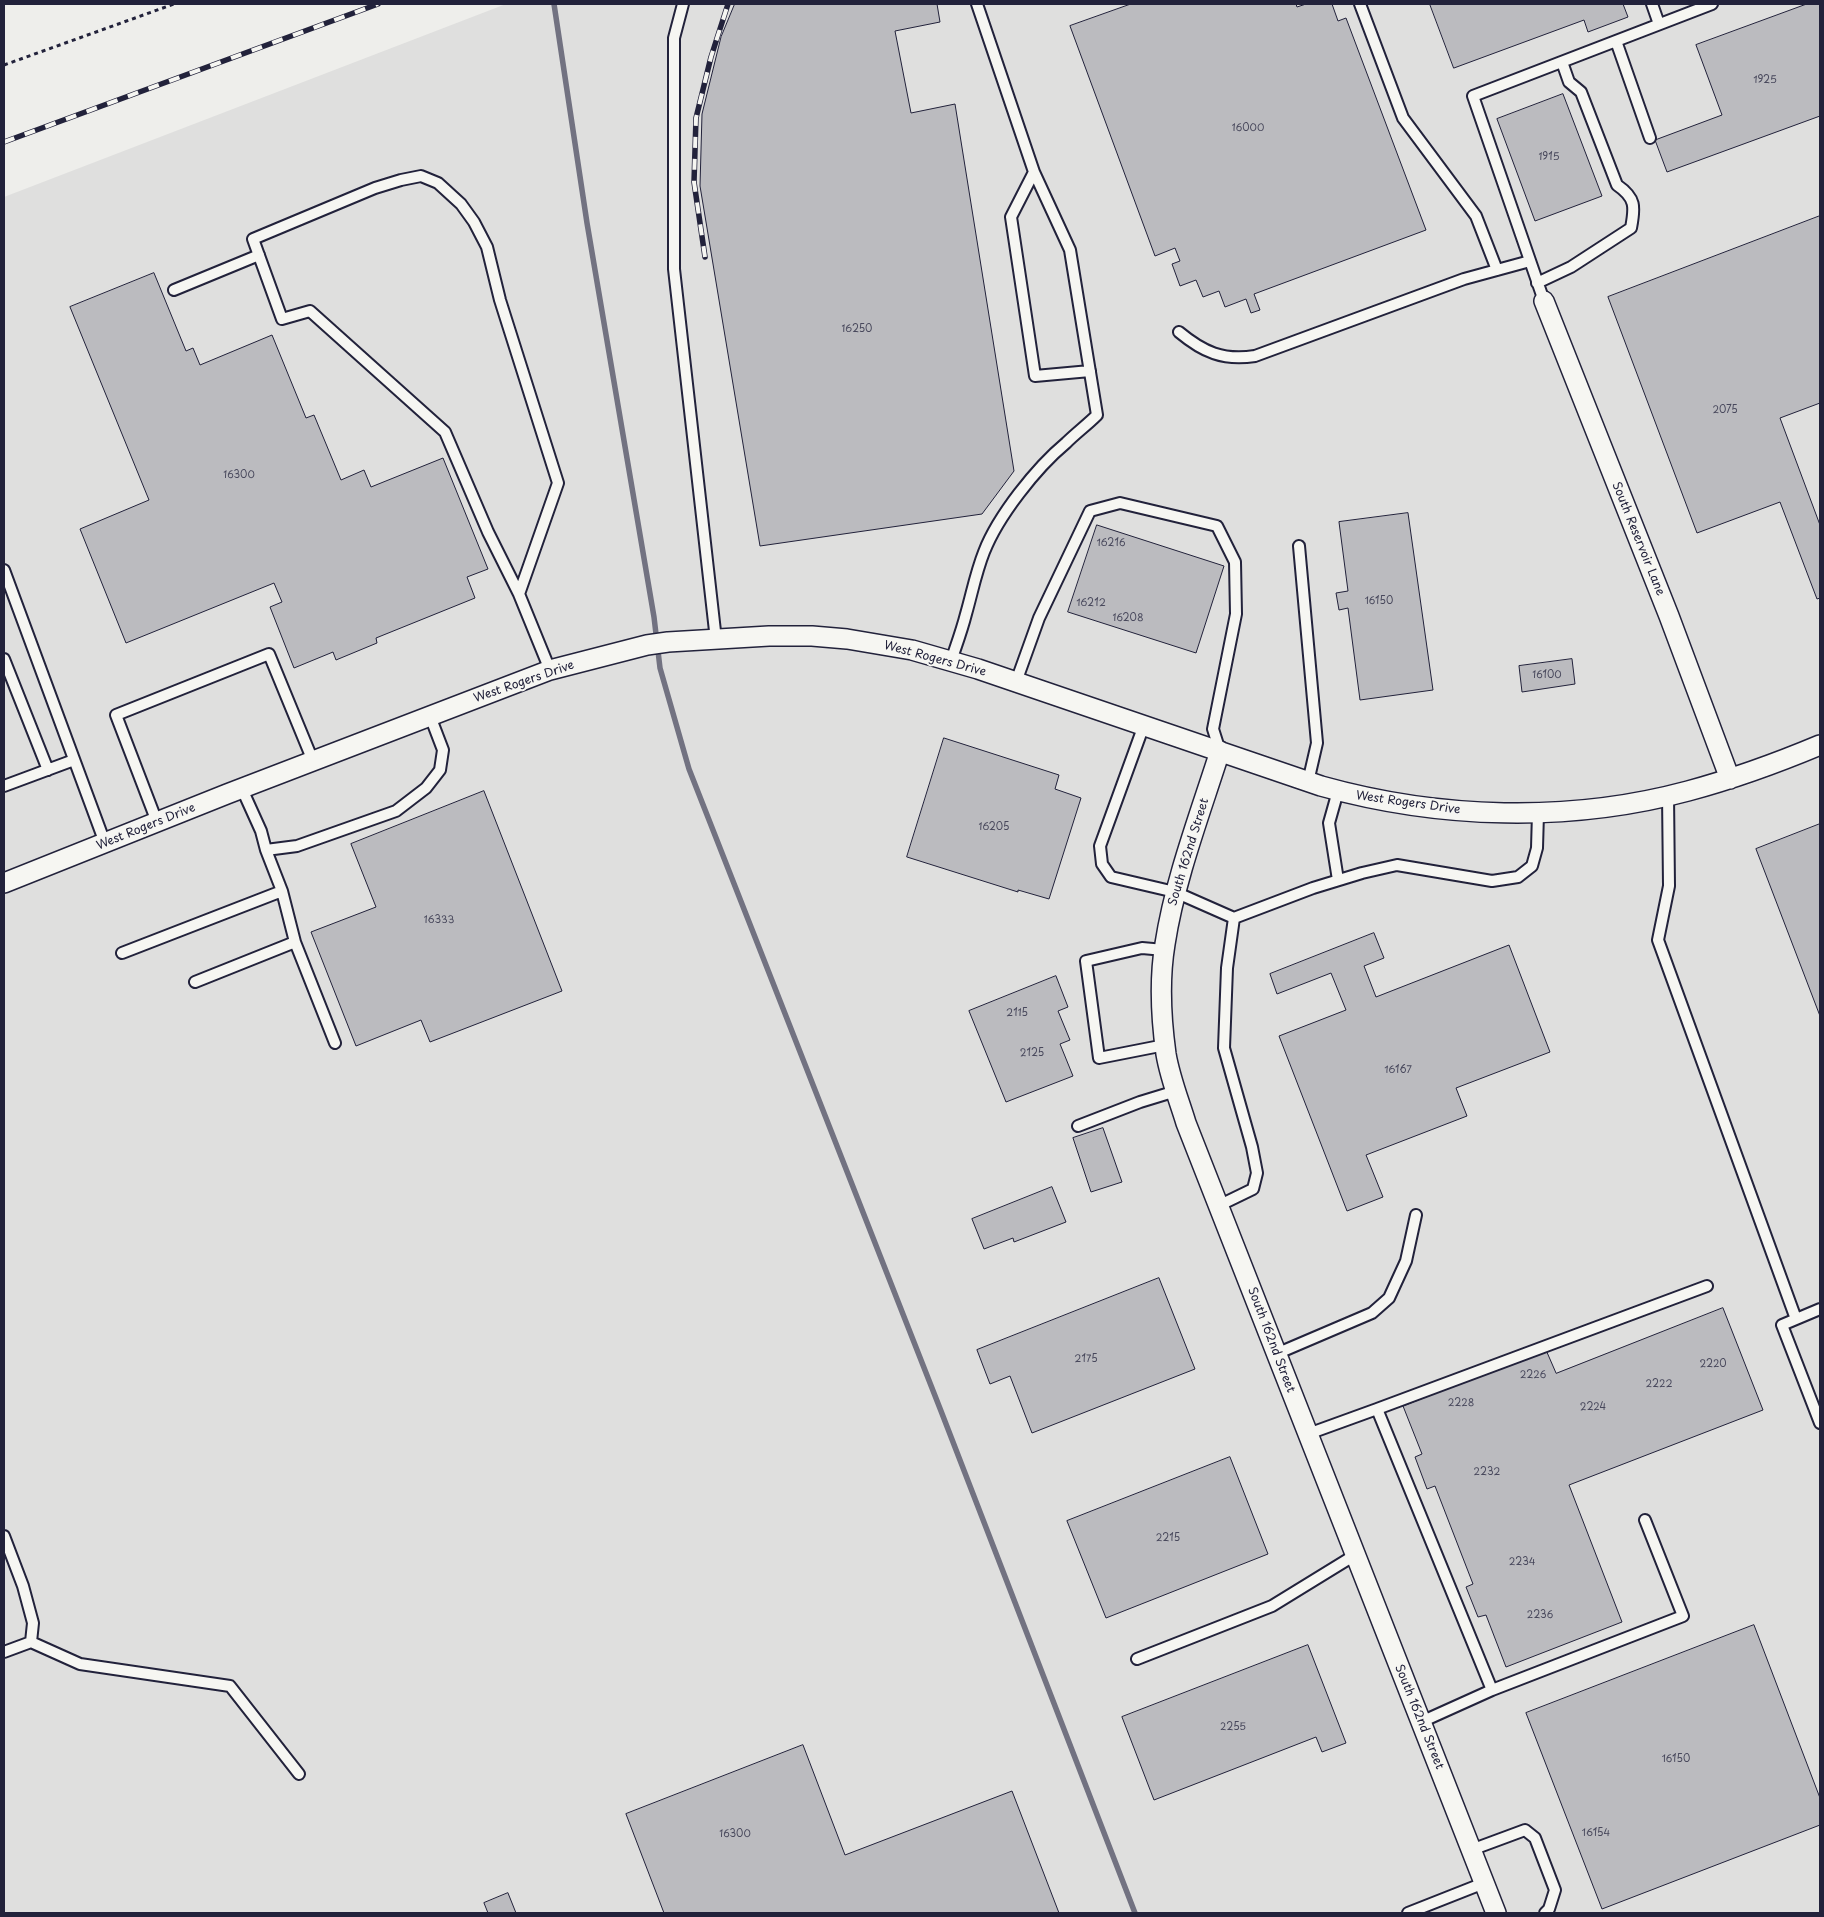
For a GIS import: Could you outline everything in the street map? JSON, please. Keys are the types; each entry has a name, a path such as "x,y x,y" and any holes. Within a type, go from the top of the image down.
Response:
{"street":[{"name":"South Reservoir Lane","path":"1544,301 1730,779"},
{"name":"West Rogers Drive","path":"4,883 550,670 647,645 668,642 769,636 812,636 847,639 912,650 1016,682 1308,782 1338,791 1401,804 1436,808 1508,814 1561,812 1613,806 1668,796 1730,779 1775,764 1820,745"},
{"name":"South 162nd Street","path":"1220,751 1176,892 1164,950 1161,989 1165,1045 1186,1123 1496,1913"}],"lane":[{"path":"683,4 674,38 674,269 716,640"},
{"path":"951,662 984,551 992,536 1018,496 1046,463 1065,443 1097,415 1070,250 1034,172 1007,98 977,4"},
{"path":"1360,4 1403,118 1476,216 1497,270"},
{"path":"1652,4 1659,24"},
{"path":"1544,301 1473,96 1712,4"},
{"path":"1616,41 1650,138"},
{"path":"1537,283 1571,267 1631,228 1635,210 1628,192 1617,185 1581,92 1569,82 1562,62"},
{"path":"1034,172 1011,217 1035,376 1090,371"},
{"path":"519,594 558,482 500,300 487,247 474,222 461,204 438,183 421,176 376,188 253,238 282,320 310,310 445,432 488,532 519,594 550,670"},
{"path":"174,290 259,255"},
{"path":"1179,332 1206,351 1240,358 1255,356 1464,279 1530,261"},
{"path":"1016,682 1039,618 1090,511 1120,503 1217,526 1236,562 1236,614 1213,729 1220,751"},
{"path":"1299,546 1317,743 1308,782"},
{"path":"4,571 105,843"},
{"path":"157,822 116,716 268,654 313,762"},
{"path":"4,659 48,770"},
{"path":"266,850 297,846 396,811 426,788 440,770 443,750 430,716"},
{"path":"1144,725 1100,846 1102,864 1111,877 1176,892 1234,918 1338,880 1397,865 1492,881 1518,877 1532,866 1537,848 1538,812"},
{"path":"4,786 74,760"},
{"path":"242,789 261,831 282,892 295,942 335,1043"},
{"path":"1338,791 1329,823 1338,880"},
{"path":"1668,796 1669,886 1658,940 1796,1319"},
{"path":"122,953 282,892"},
{"path":"1218,1206 1252,1189 1257,1173 1252,1147 1224,1048 1228,968 1234,918"},
{"path":"195,982 295,942"},
{"path":"1164,950 1142,948 1086,961 1099,1058 1165,1045"},
{"path":"1078,1126 1140,1102 1176,1091"},
{"path":"1276,1354 1372,1313 1389,1298 1406,1261 1416,1214"},
{"path":"1308,1434 1706,1286"},
{"path":"1820,1309 1782,1325 1820,1423"},
{"path":"1377,1408 1492,1690"},
{"path":"1421,1722 1492,1690 1683,1616 1645,1520"},
{"path":"4,1536 23,1586 33,1623 31,1642"},
{"path":"1137,1659 1272,1606 1355,1555"},
{"path":"4,1652 31,1642 80,1664 230,1686 298,1774"},
{"path":"1471,1850 1525,1830 1535,1838 1555,1890 1549,1909 1545,1913"},
{"path":"1408,1913 1484,1883"}],"path":[{"path":"4,66 174,4"}],"shaded area":[{"path":"506,4 1820,4 1820,1913 4,1913 4,197"}],"building":[{"path":"735,4 937,4 940,22 895,31 911,113 955,104 1014,471 982,514 760,546 700,186 702,114 721,37"},
{"path":"1131,4 1296,4 1297,7 1306,4 1332,4 1338,21 1346,18 1426,230 1254,294 1260,310 1251,313 1246,299 1225,307 1219,291 1203,297 1196,280 1180,286 1172,264 1180,261 1175,248 1155,256 1070,26"},
{"path":"1430,4 1623,4 1628,17 1588,32 1584,20 1454,68"},
{"path":"1807,4 1820,4 1820,116 1667,172 1655,140 1722,115 1696,45"},
{"path":"1563,94 1602,196 1535,221 1497,119"},
{"path":"1820,216 1820,403 1780,418 1820,525 1820,598 1817,599 1780,502 1697,533 1608,297"},
{"path":"154,273 186,351 193,348 200,365 272,335 306,418 314,415 341,480 364,470 371,487 443,458 488,569 467,577 475,598 376,638 377,643 336,660 333,652 294,668 270,607 282,602 274,583 126,643 80,529 149,500 70,307"},
{"path":"1408,513 1433,690 1360,700 1348,608 1339,610 1336,593 1348,591 1339,522"},
{"path":"1097,525 1224,566 1196,653 1068,612"},
{"path":"1572,659 1575,684 1522,692 1519,666"},
{"path":"944,738 1059,775 1055,789 1081,798 1049,899 1018,890 1018,892 907,857"},
{"path":"484,791 562,991 430,1042 421,1020 356,1046 311,932 376,907 351,844"},
{"path":"1820,824 1820,1016 1756,849"},
{"path":"1374,933 1384,958 1364,966 1376,997 1509,945 1550,1052 1456,1088 1467,1116 1366,1155 1383,1197 1347,1211 1279,1036 1346,1010 1331,973 1277,994 1270,974"},
{"path":"1056,976 1068,1007 1058,1011 1070,1040 1060,1044 1073,1076 1006,1102 969,1011"},
{"path":"1103,1128 1122,1182 1091,1192 1073,1138"},
{"path":"1052,1187 1066,1222 1014,1242 1013,1238 984,1249 972,1219"},
{"path":"1159,1278 1195,1369 1032,1433 1010,1376 990,1384 977,1350"},
{"path":"1723,1308 1763,1410 1569,1485 1622,1622 1506,1667 1486,1615 1478,1617 1466,1587 1473,1584 1435,1486 1427,1489 1415,1457 1422,1454 1403,1406 1546,1350 1556,1373"},
{"path":"1230,1457 1268,1554 1106,1618 1067,1521"},
{"path":"1754,1625 1820,1798 1820,1825 1602,1909 1526,1713"},
{"path":"1308,1645 1346,1743 1322,1752 1316,1737 1154,1800 1122,1717"},
{"path":"803,1745 845,1855 1012,1791 1059,1913 664,1913 626,1814"},
{"path":"508,1893 516,1913 488,1913 484,1903"}],"waterway":[{"path":"554,4 587,223 654,617 660,668 689,769 941,1411 1135,1913"}],"railway":[{"path":"4,142 378,4"},
{"path":"705,257 694,182 696,118 711,57 728,4"}]}
